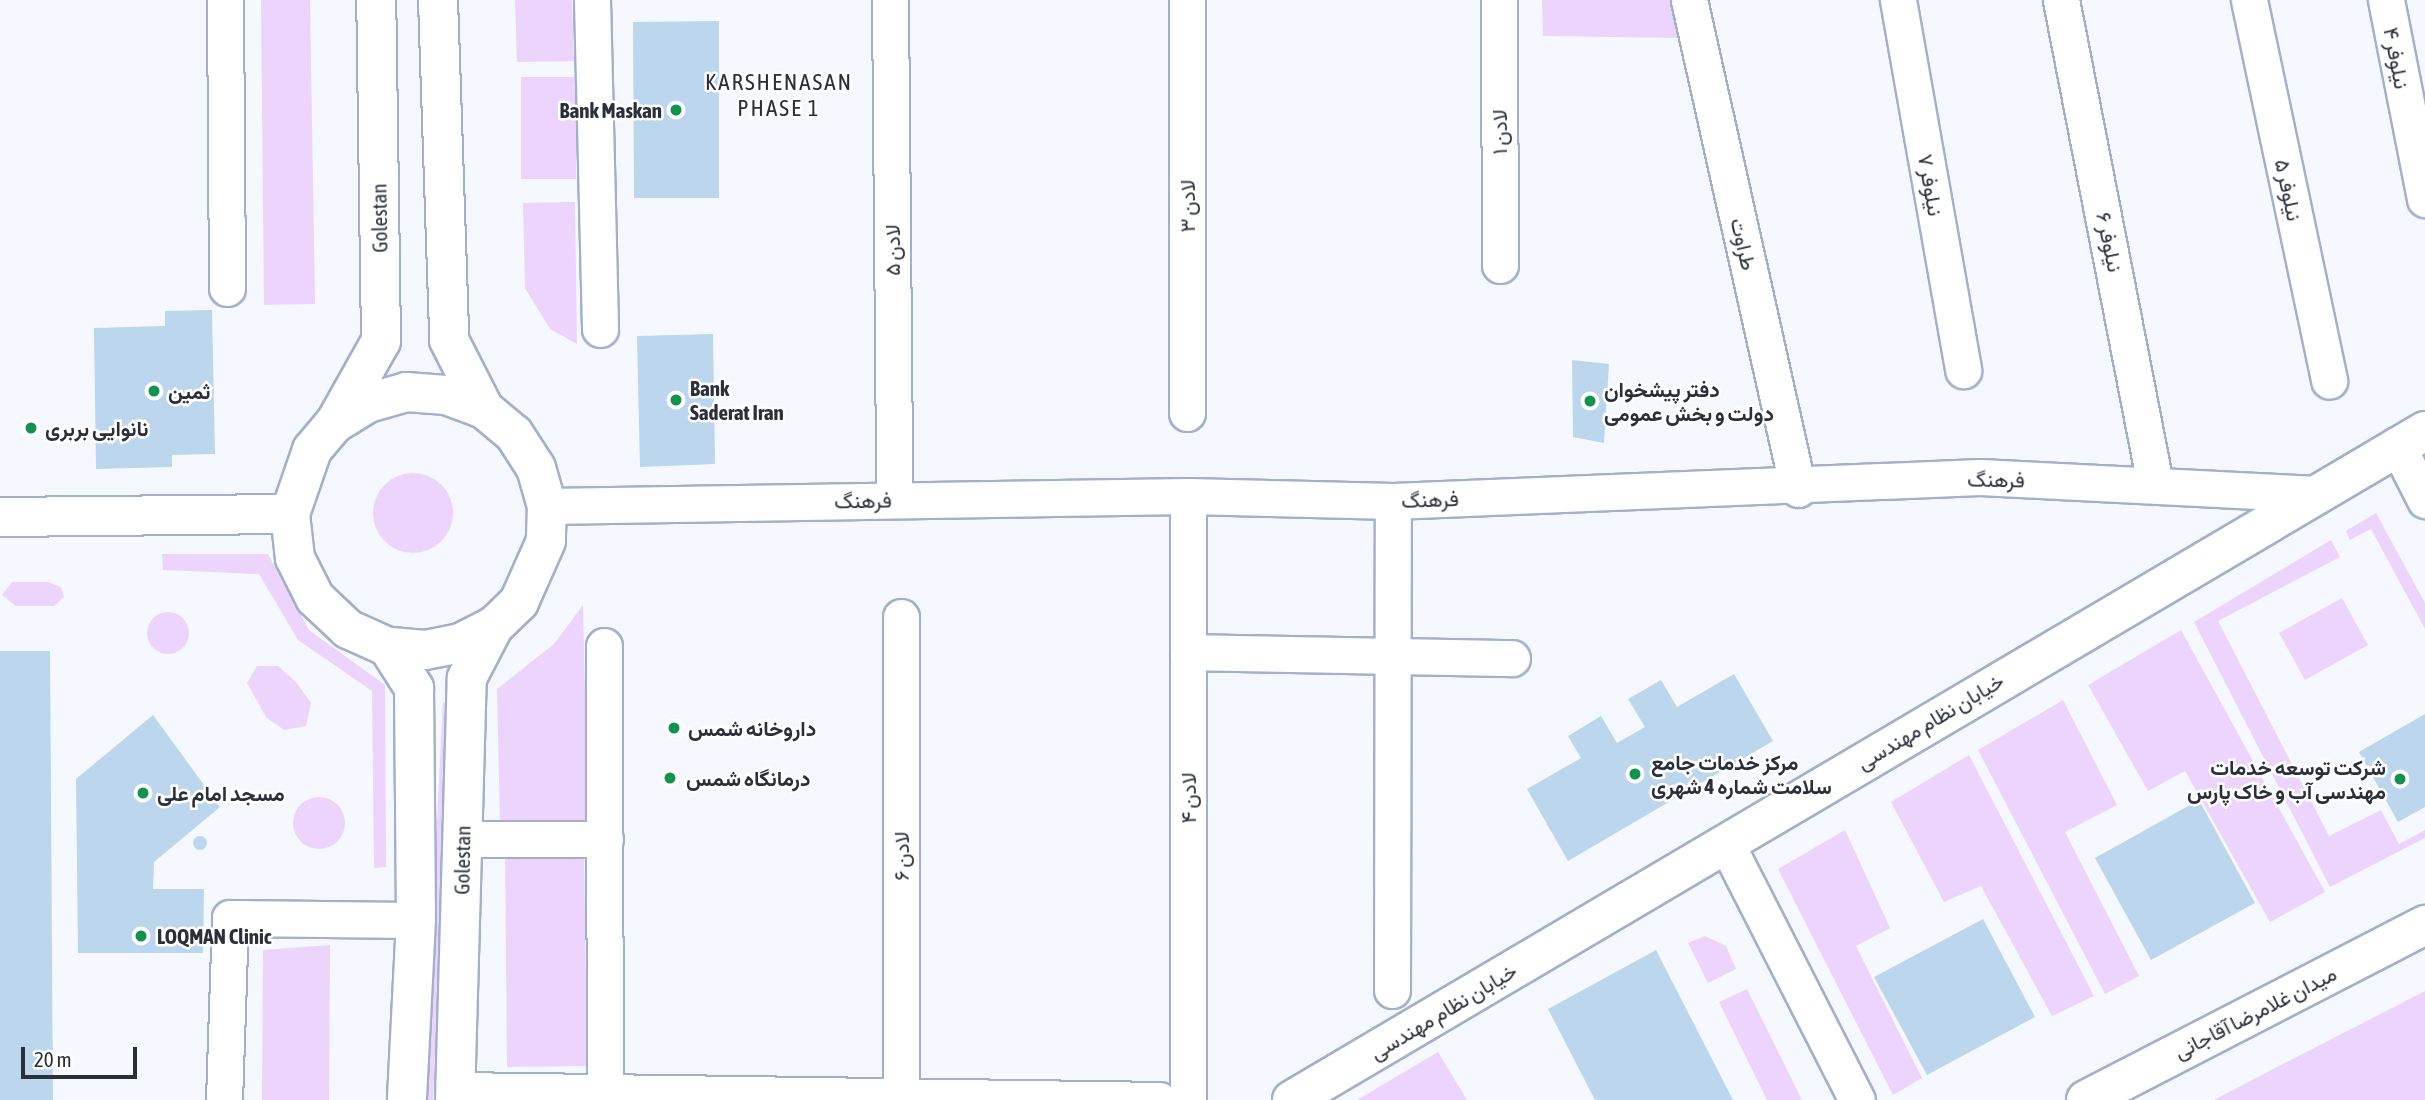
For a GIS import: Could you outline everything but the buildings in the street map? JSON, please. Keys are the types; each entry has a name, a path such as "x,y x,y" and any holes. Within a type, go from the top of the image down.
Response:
{"main road":[{"name":"Golestan","path":"334,424 381,341 376,0"},
{"path":"438,0 449,340 484,409"},
{"path":"406,392 446,395 484,409 514,434 536,468 547,506 536,573 494,626 461,643 425,650 388,647 348,629 315,598 295,558 290,514 312,450 334,424 368,403 406,392"},
{"name":"خیابان نظام مهندسی","path":"1292,1100 2312,494 2411,438"},
{"path":"0,517 290,514"},
{"name":"Golestan","path":"455,1095 467,678 494,626"},
{"path":"388,647 414,688 415,920 407,1100"},
{"name":"میدان غلامرضا آقاجانی","path":"2086,1100 2425,925"}],"street":[{"path":"225,0 227,288"},
{"path":"592,0 600,329"},
{"name":"لادن ۵","path":"890,0 894,499"},
{"name":"لادن ۳","path":"1187,0 1187,413"},
{"name":"لادن ۱","path":"1499,0 1500,265"},
{"name":"طراوت","path":"1689,0 1798,489"},
{"name":"نیلوفر ۷","path":"1898,0 1963,370"},
{"name":"نیلوفر ۶","path":"2061,0 2155,485"},
{"name":"نیلوفر ۵","path":"2249,0 2329,381"},
{"name":"نیلوفر ۴","path":"2386,0 2425,199"},
{"path":"2411,438 2425,500"},
{"name":"فرهنگ","path":"547,506 1188,496 1393,500 1798,489 1980,477 2312,494"},
{"name":"لادن ۴","path":"1188,496 1188,1100"},
{"path":"1392,990 1396,657 1393,500"},
{"name":"لادن ۶","path":"901,617 901,1096"},
{"path":"604,646 605,1092"},
{"path":"1188,652 1512,658"},
{"path":"463,839 605,839"},
{"path":"1726,843 1857,1100"},
{"path":"224,1100 230,918 415,920"},
{"path":"455,1095 605,1092 1159,1100"}],"shaded area":[{"path":"261,0 310,0 315,304 264,305"},
{"path":"515,0 572,0 574,61 517,62"},
{"path":"1542,0 1672,0 1681,38 1543,36"},
{"path":"521,77 576,77 576,179 521,179"},
{"path":"575,202 577,344 550,329 525,288 523,203"},
{"path":"413,473 428,476 441,485 450,498 453,513 450,528 441,541 428,550 413,553 398,550 385,541 376,528 373,513 376,498 385,485 398,476"},
{"path":"2376,513 2425,603 2425,629 2371,529 2350,540 2346,531"},
{"path":"2331,540 2340,557 2218,621 2329,836 2381,810 2399,844 2425,830 2425,838 2330,887 2194,622"},
{"path":"162,554 268,554 309,630 385,685 386,867 374,868 372,691 298,640 259,574 163,570"},
{"path":"12,582 48,582 61,587 64,597 54,606 16,606 2,595"},
{"path":"2342,598 2368,645 2305,680 2279,633"},
{"path":"583,605 588,820 500,822 497,689 554,644"},
{"path":"168,612 183,618 189,633 183,648 168,654 153,648 147,633 153,618"},
{"path":"2181,630 2325,892 2270,922 2185,771 2148,791 2088,685"},
{"path":"257,666 278,666 296,682 311,703 306,726 284,730 266,717 247,683"},
{"path":"2063,700 2117,805 2065,832 2139,976 2105,994 1978,750"},
{"path":"443,702 451,703 433,1100 423,1100"},
{"path":"1969,755 2094,996 2052,1016 1981,886 1944,902 1891,802"},
{"path":"319,797 338,804 345,823 338,842 319,849 300,842 293,823 300,804"},
{"path":"1845,830 1890,928 1856,946 1922,1078 1893,1095 1778,869"},
{"path":"584,848 587,1066 507,1067 505,850"},
{"path":"1705,936 1726,946 1736,969 1708,983 1688,943"},
{"path":"330,945 329,1100 262,1100 263,950"},
{"path":"1747,989 1802,1100 1767,1100 1719,1002"},
{"path":"2425,991 2425,1100 2214,1100 2277,1067"},
{"path":"1438,1052 1467,1100 1357,1100"}],"place":[{"name":"Bank Maskan","path":"676,110"},
{"name":"ثمین","path":"154,391"},
{"name":"Bank Saderat Iran","path":"676,400"},
{"name":"دفتر پیشخوان دولت و بخش عمومی","path":"1590,401"},
{"name":"نانوایی بربری","path":"31,428"},
{"name":"داروخانه شمس","path":"674,728"},
{"name":"مرکز خدمات جامع سلامت شماره 4 شهری","path":"1635,774"},
{"name":"درمانگاه شمس","path":"670,778"},
{"name":"شرکت توسعه خدمات مهندسی آب و خاک پارس","path":"2400,779"},
{"name":"مسجد امام علی","path":"143,793"},
{"name":"LOQMAN Clinic","path":"141,936"}],"district":[{"name":"KARSHENASAN PHASE 1","path":"779,95"}]}
